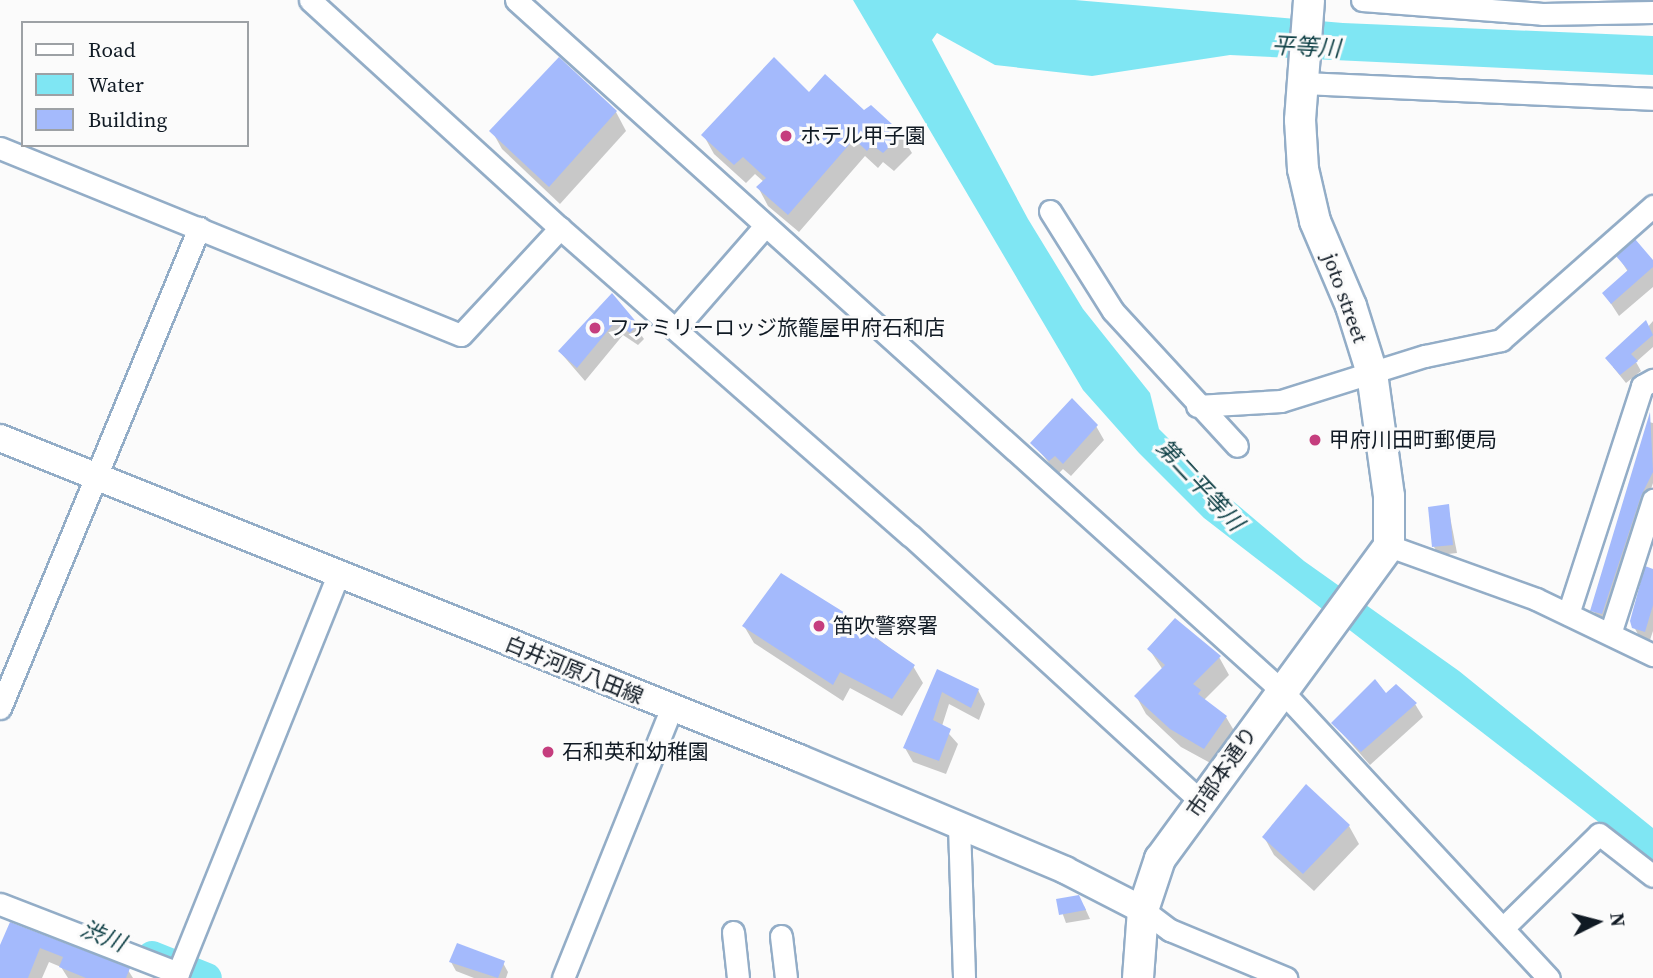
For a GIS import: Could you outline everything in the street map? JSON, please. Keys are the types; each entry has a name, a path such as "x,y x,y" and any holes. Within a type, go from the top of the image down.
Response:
{"highway":[{"name":"joto street","path":"1309,2 1300,120 1306,182 1315,220 1351,306 1372,373 1389,496 1389,546"},
{"name":"市部本通り","path":"1138,978 1143,910 1160,859 1280,689 1389,546"}],"main road":[{"name":"白井河原八田線","path":"0,438 959,826 1065,870 1143,910"}],"street":[{"path":"310,0 560,228 920,544 1201,802"},
{"path":"516,0 764,227 1280,689 1549,978"},
{"path":"1362,0 1542,14 1653,12"},
{"path":"1303,78 1653,99"},
{"path":"0,148 461,335 560,228"},
{"path":"1198,406 1281,401 1372,373 1501,340 1653,206"},
{"path":"1050,211 1113,311 1237,446"},
{"path":"676,328 764,227"},
{"path":"0,708 199,228"},
{"path":"1568,614 1642,386 1653,380"},
{"path":"1610,635 1653,500"},
{"path":"1389,546 1568,614 1653,654"},
{"path":"0,904 179,971 338,576"},
{"path":"564,978 671,710"},
{"path":"959,826 964,978"},
{"path":"1503,928 1599,834 1653,876"},
{"path":"1143,910 1165,927 1286,978"},
{"path":"733,932 738,978"},
{"path":"781,936 786,978"}],"water":[{"path":"853,0 1075,0 1343,23 1653,36 1653,75 1230,55 1092,76 995,65 937,33 932,40 1028,219 1083,309 1150,393 1159,429 1220,490 1304,561 1459,671 1653,828 1653,864 1204,518 1139,453 1083,390"}],"building":[{"path":"559,57 617,111 549,187 489,131"},
{"path":"774,57 809,92 825,74 864,110 871,105 903,134 883,153 872,145 867,151 854,139 788,215 756,187 766,178 743,157 734,165 701,135"},
{"path":"1635,239 1653,260 1653,267 1611,304 1602,293 1628,270 1616,256"},
{"name":"ファミリーロッジ旅籠屋甲府石和店","path":"612,293 638,324 630,333 615,322 577,368 558,351"},
{"path":"1646,320 1653,335 1631,354 1638,361 1620,375 1605,358"},
{"path":"1072,398 1098,425 1063,464 1055,456 1049,461 1030,443"},
{"path":"1650,412 1653,472 1641,496 1602,614 1590,611"},
{"path":"1449,504 1453,545 1432,547 1428,507"},
{"path":"1645,566 1653,569 1653,605 1645,632 1632,628 1630,621"},
{"path":"781,573 866,626 864,630 915,665 892,699 840,672 833,685 742,626"},
{"path":"1175,618 1221,656 1193,684 1201,690 1198,694 1227,716 1204,749 1170,729 1134,696 1165,665 1147,649"},
{"path":"937,669 979,689 971,708 942,692 933,720 951,729 939,761 903,748"},
{"path":"1375,679 1386,693 1396,684 1417,703 1361,752 1331,723"},
{"path":"1306,784 1350,825 1303,874 1262,837"},
{"path":"1079,895 1086,910 1059,915 1056,899"},
{"path":"10,922 130,968 126,978 86,978 59,967 63,957 40,948 28,978 0,978 0,945"},
{"path":"457,943 505,961 498,978 449,962"}],"waterway":[{"name":"渋川","path":"152,956 207,978"}],"place":[{"name":"ホテル甲子園","path":"786,136"},
{"name":"ファミリーロッジ旅籠屋甲府石和店","path":"595,328"},
{"name":"甲府川田町郵便局","path":"1315,440"},
{"name":"笛吹警察署","path":"819,626"},
{"name":"石和英和幼稚園","path":"548,752"}],"water label":[{"name":"平等川","path":"1306,47"},
{"name":"第二平等川","path":"1200,485"}]}
